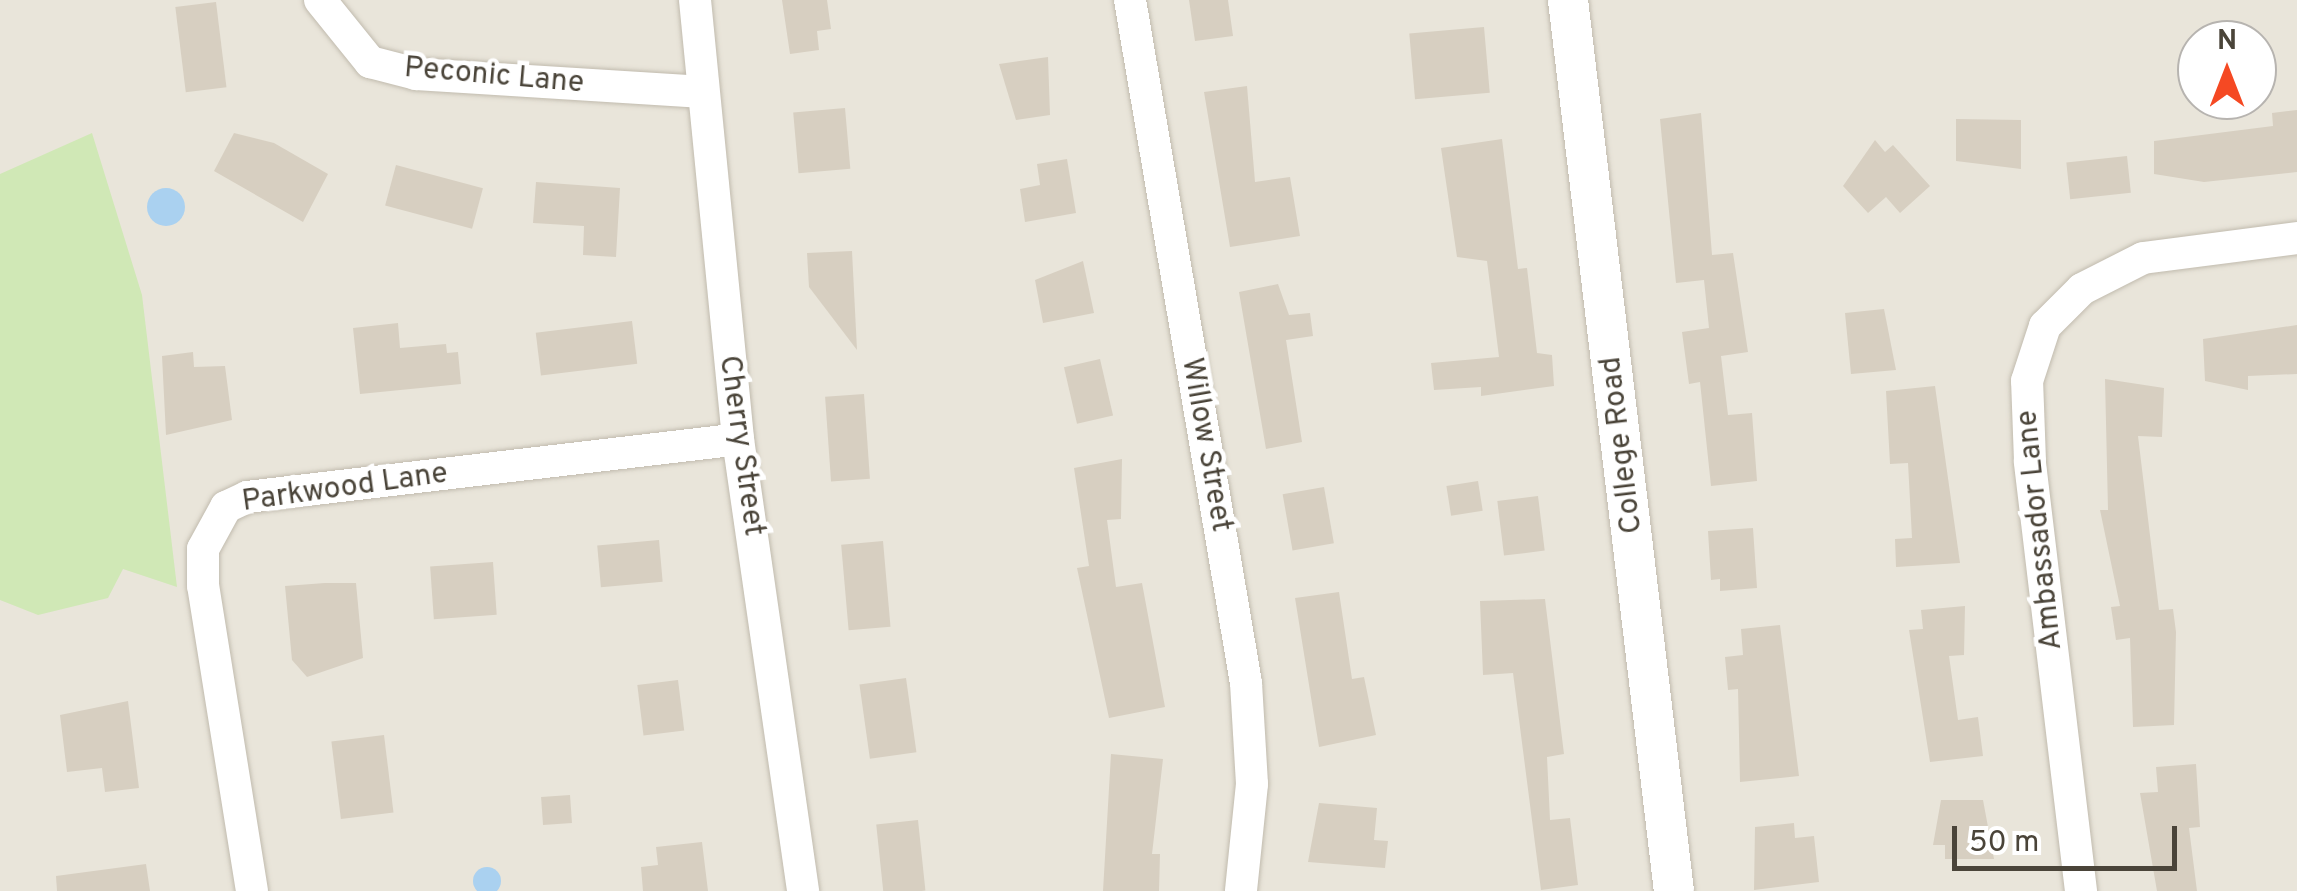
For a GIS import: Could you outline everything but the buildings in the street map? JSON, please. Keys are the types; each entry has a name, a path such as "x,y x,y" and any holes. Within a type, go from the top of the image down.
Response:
{"street":[{"name":"Peconic Lane","path":"320,0 370,62 416,74 698,92"},
{"name":"Cherry Street","path":"695,0 698,92 738,439 803,891"},
{"name":"Willow Street","path":"1130,0 1246,683 1252,784 1240,891"},
{"name":"College Road","path":"1568,0 1674,891"},
{"name":"Ambassador Lane","path":"2080,891 2030,461 2027,381 2044,326 2082,288 2143,258 2297,238"},
{"name":"Parkwood Lane","path":"252,891 203,586 203,549 226,507 247,497 738,439"}],"shaded area":[{"path":"0,0 2297,0 2297,891 0,891"}],"green space":[{"path":"92,133 142,295 177,587 123,569 108,598 38,615 0,600 0,174"}],"water":[{"path":"166,188 179,194 185,207 179,220 166,226 153,220 147,207 153,194"},
{"path":"487,867 497,871 501,881 497,891 487,895 477,891 473,881 477,871"}]}
